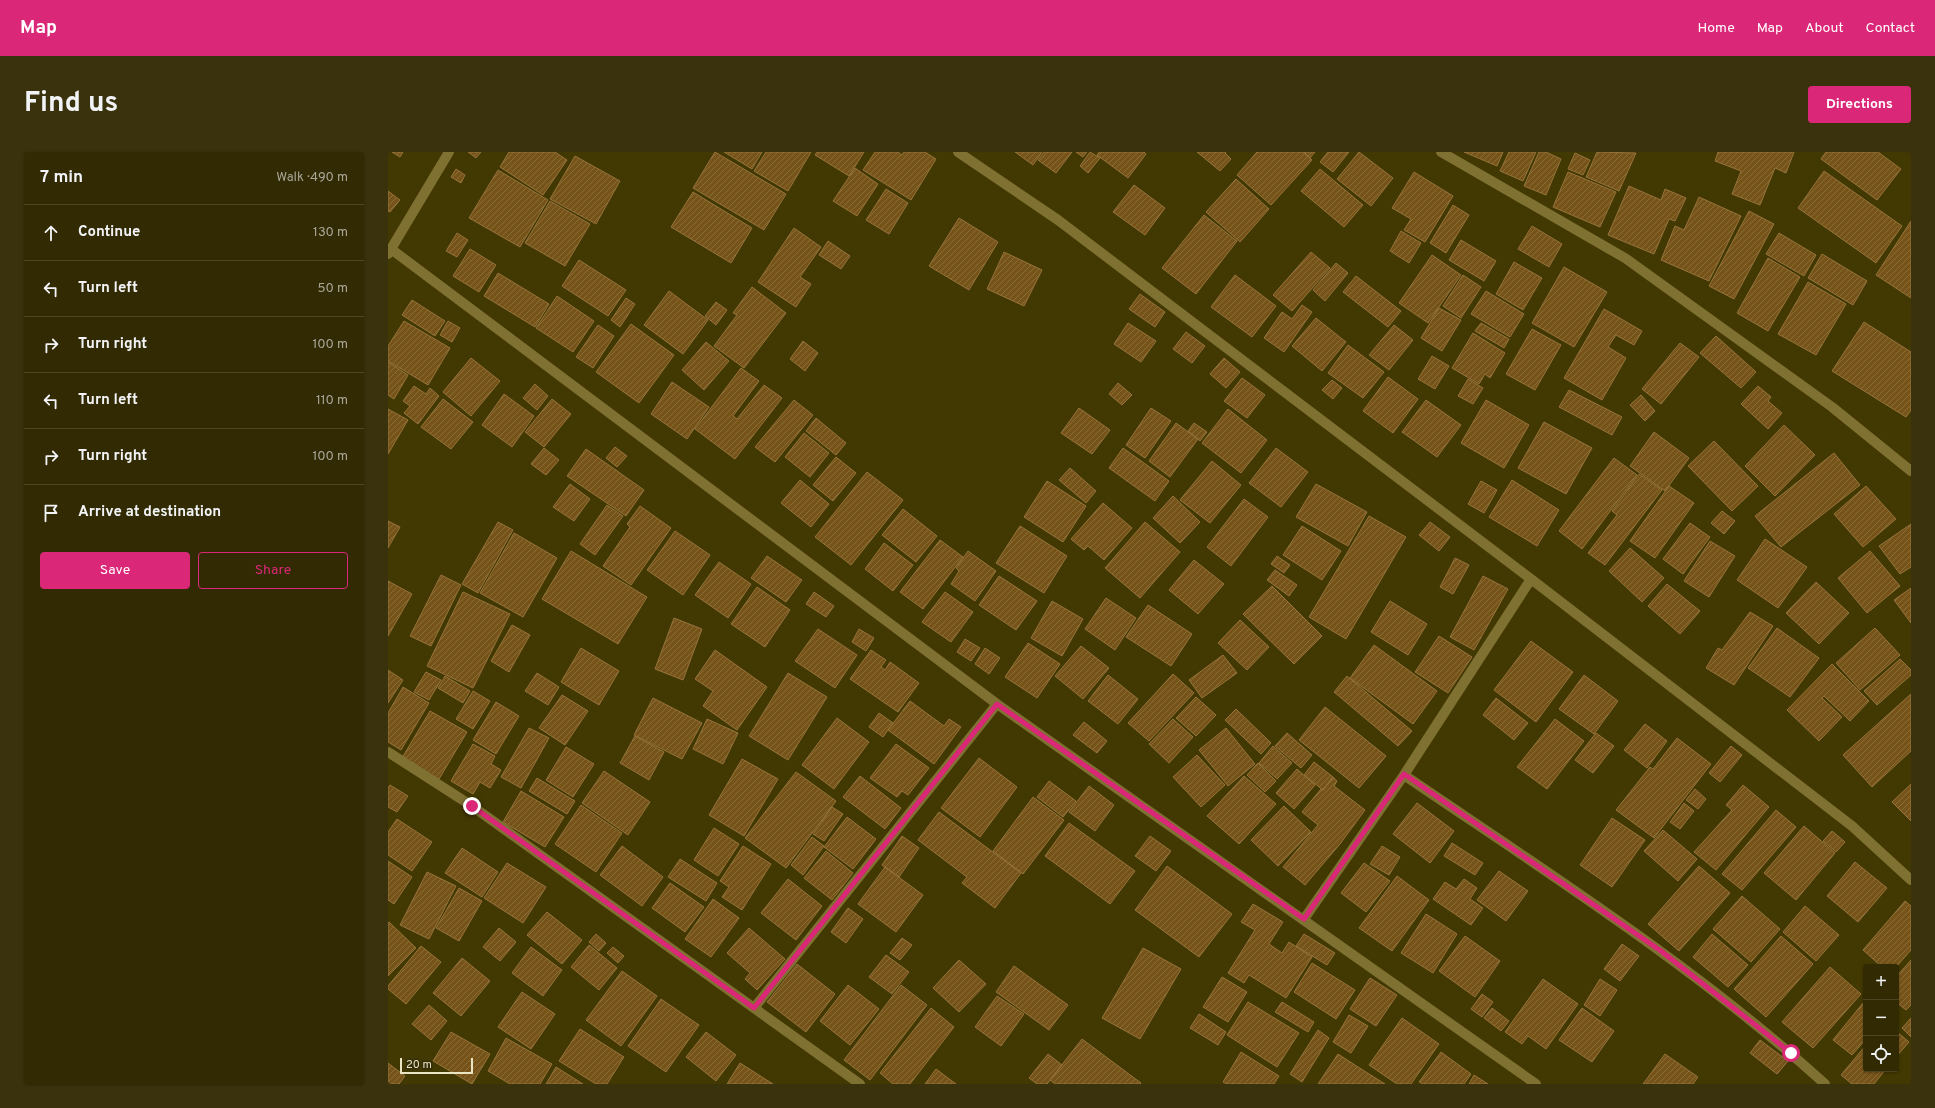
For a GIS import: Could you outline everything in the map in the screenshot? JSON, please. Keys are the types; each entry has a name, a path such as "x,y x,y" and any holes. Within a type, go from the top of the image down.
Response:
{"street":[{"path":"448,152 389,252 997,704 1536,1084"},
{"path":"958,152 1058,220 1531,579 1852,826 1911,880"},
{"path":"1441,152 1625,258 1832,407 1911,471"},
{"path":"1304,919 1404,774 1531,579"},
{"path":"754,1008 997,704"},
{"path":"388,752 472,806 860,1084"},
{"path":"1404,774 1661,951 1780,1042 1825,1084"}],"building":[{"path":"392,152 403,152 400,157"},
{"path":"468,152 481,152 476,158"},
{"path":"509,152 555,152 567,160 543,195 500,167"},
{"path":"715,152 786,194 764,230 693,188"},
{"path":"724,152 762,152 752,169"},
{"path":"766,152 811,152 788,191 754,171"},
{"path":"817,152 864,152 849,176 815,155"},
{"path":"875,152 898,152 902,155 904,152 925,152 936,159 911,200 863,170"},
{"path":"1015,152 1042,152 1033,165"},
{"path":"1044,152 1072,152 1056,173 1038,160"},
{"path":"1076,152 1087,152 1083,157"},
{"path":"1090,152 1100,158 1088,173 1080,166"},
{"path":"1099,152 1144,152 1146,154 1128,178 1097,155"},
{"path":"1197,152 1226,152 1225,153 1231,159 1220,171"},
{"path":"1257,152 1303,152 1312,160 1271,205 1237,175"},
{"path":"1304,152 1315,152 1310,158"},
{"path":"1328,152 1349,152 1333,172 1320,162"},
{"path":"1359,152 1393,178 1371,206 1337,179"},
{"path":"1464,152 1503,152 1497,166"},
{"path":"1509,152 1536,152 1523,181 1500,171"},
{"path":"1539,152 1546,152 1561,159 1546,195 1524,186"},
{"path":"1597,152 1636,153 1619,191 1586,177"},
{"path":"1718,152 1794,152 1786,173 1775,168 1760,205 1732,194 1741,171 1715,161"},
{"path":"1826,152 1878,152 1901,169 1877,200 1821,159"},
{"path":"1575,153 1590,160 1583,175 1568,169"},
{"path":"575,156 620,181 596,224 550,199"},
{"path":"855,168 878,184 857,216 833,201"},
{"path":"456,169 465,175 461,183 451,177"},
{"path":"1320,169 1363,205 1344,227 1301,191"},
{"path":"498,170 548,200 520,247 469,218"},
{"path":"1824,171 1902,226 1876,263 1798,208"},
{"path":"1414,172 1453,196 1425,242 1404,230 1411,219 1392,208"},
{"path":"1568,172 1616,192 1600,227 1553,207"},
{"path":"1236,179 1269,209 1240,242 1206,212"},
{"path":"1134,185 1165,208 1145,235 1113,212"},
{"path":"1629,186 1661,200 1665,189 1686,198 1675,221 1669,219 1654,254 1608,235"},
{"path":"886,189 908,203 889,234 866,220"},
{"path":"388,191 400,200 390,212 388,211"},
{"path":"693,192 752,228 731,263 671,227"},
{"path":"1699,197 1741,216 1709,281 1661,260 1675,226 1684,230"},
{"path":"550,201 590,224 565,266 525,243"},
{"path":"1453,205 1469,215 1446,253 1430,243"},
{"path":"1749,211 1774,224 1734,299 1709,286"},
{"path":"1204,215 1237,241 1196,294 1162,268"},
{"path":"959,218 998,242 969,290 929,266"},
{"path":"1911,221 1911,298 1876,275"},
{"path":"1532,226 1562,244 1549,267 1518,249"},
{"path":"794,228 821,247 800,277 811,284 796,307 758,282"},
{"path":"1401,231 1421,243 1409,263 1390,251"},
{"path":"457,233 468,240 457,257 446,251"},
{"path":"1779,233 1816,255 1804,276 1766,254"},
{"path":"1461,240 1496,261 1484,281 1449,260"},
{"path":"828,241 850,256 841,269 819,255"},
{"path":"470,249 496,265 479,292 453,276"},
{"path":"1004,252 1042,270 1024,306 987,289"},
{"path":"1311,252 1330,268 1292,311 1273,295"},
{"path":"1822,254 1867,281 1853,305 1808,278"},
{"path":"1432,255 1461,275 1428,323 1399,303"},
{"path":"1768,258 1800,277 1768,331 1737,313"},
{"path":"579,260 626,290 608,316 562,286"},
{"path":"1514,262 1542,278 1523,310 1496,294"},
{"path":"1336,263 1348,273 1325,301 1313,290"},
{"path":"1564,267 1607,292 1574,347 1532,323"},
{"path":"498,273 549,304 535,327 484,296"},
{"path":"1235,275 1276,306 1252,337 1211,307"},
{"path":"1463,275 1481,287 1461,318 1443,306"},
{"path":"1356,276 1401,311 1388,327 1343,292"},
{"path":"1808,282 1846,304 1816,355 1778,334"},
{"path":"752,287 786,313 744,368 714,346 737,315 733,313"},
{"path":"669,291 708,320 683,354 644,325"},
{"path":"1486,291 1524,314 1510,337 1471,314"},
{"path":"1140,294 1165,312 1155,327 1129,309"},
{"path":"557,296 594,321 573,352 536,328"},
{"path":"626,298 635,304 620,327 611,320"},
{"path":"412,300 445,321 435,336 402,315"},
{"path":"716,302 727,310 716,325 705,316"},
{"path":"1302,305 1312,312 1284,352 1264,338 1282,312 1292,319"},
{"path":"1439,308 1461,320 1442,351 1421,338"},
{"path":"1604,309 1642,331 1634,345 1616,335 1608,347 1626,358 1602,400 1564,378"},
{"path":"1316,318 1346,342 1322,371 1292,346"},
{"path":"404,321 450,348 428,385 388,361 388,346"},
{"path":"448,321 460,328 452,342 440,335"},
{"path":"1864,322 1911,352 1911,410 1906,417 1832,371"},
{"path":"1128,323 1156,341 1141,362 1114,344"},
{"path":"1481,323 1509,339 1504,348 1475,331"},
{"path":"631,324 674,355 639,403 596,372"},
{"path":"598,325 614,336 593,368 576,357"},
{"path":"1394,325 1413,340 1389,370 1369,355"},
{"path":"1532,329 1561,345 1535,390 1506,374"},
{"path":"1186,332 1205,346 1192,363 1173,349"},
{"path":"1473,333 1505,353 1490,378 1485,374 1479,384 1452,368"},
{"path":"1716,336 1756,372 1741,388 1700,353"},
{"path":"803,341 818,353 805,371 790,359"},
{"path":"706,342 729,361 704,390 682,370"},
{"path":"1680,343 1699,357 1661,404 1642,389"},
{"path":"1348,345 1384,372 1363,398 1328,373"},
{"path":"1432,356 1449,366 1435,389 1418,379"},
{"path":"471,358 500,381 471,416 443,392"},
{"path":"1224,358 1240,372 1226,388 1210,374"},
{"path":"388,362 408,375 394,399 388,395"},
{"path":"741,368 759,381 733,416 737,419 764,385 782,398 735,459 695,429"},
{"path":"1388,377 1418,399 1393,433 1363,411"},
{"path":"1242,378 1265,395 1247,418 1224,401"},
{"path":"1468,379 1483,388 1473,404 1458,396"},
{"path":"1332,380 1342,388 1333,399 1322,390"},
{"path":"672,382 709,407 687,439 651,414"},
{"path":"1118,383 1132,395 1122,405 1109,394"},
{"path":"535,384 548,396 537,410 523,398"},
{"path":"414,386 426,394 430,388 439,396 418,424 404,413 410,406 403,401"},
{"path":"1758,386 1771,397 1768,401 1782,413 1768,429 1741,404"},
{"path":"1569,390 1622,417 1612,435 1559,407"},
{"path":"504,394 534,416 512,447 482,425"},
{"path":"1641,395 1655,411 1645,421 1630,405"},
{"path":"443,399 473,422 451,449 421,427"},
{"path":"552,399 571,414 544,447 525,432"},
{"path":"794,400 813,415 775,462 755,447"},
{"path":"1426,400 1461,425 1437,457 1402,432"},
{"path":"1486,400 1529,425 1504,468 1461,443"},
{"path":"1079,408 1110,430 1092,454 1061,433"},
{"path":"1151,408 1171,421 1145,458 1126,445"},
{"path":"388,409 408,420 388,454"},
{"path":"1228,409 1267,440 1241,473 1202,443"},
{"path":"816,418 846,443 836,455 806,431"},
{"path":"1544,422 1592,448 1566,494 1518,468"},
{"path":"1176,423 1198,439 1170,477 1149,461"},
{"path":"1194,423 1207,432 1200,441 1188,431"},
{"path":"1784,425 1815,455 1775,496 1745,466"},
{"path":"1654,432 1689,458 1665,491 1630,466"},
{"path":"804,433 829,453 810,477 785,457"},
{"path":"1714,441 1758,486 1732,511 1688,466"},
{"path":"615,447 627,456 617,467 606,458"},
{"path":"544,448 559,460 546,475 531,464"},
{"path":"1123,448 1169,481 1155,501 1109,468"},
{"path":"1276,448 1308,472 1281,507 1249,483"},
{"path":"586,449 644,490 626,516 567,476"},
{"path":"1834,453 1860,485 1781,547 1755,516"},
{"path":"836,457 856,473 833,501 813,485"},
{"path":"1614,458 1637,475 1582,549 1559,531"},
{"path":"1212,461 1241,485 1210,523 1180,500"},
{"path":"1070,468 1096,491 1086,503 1059,480"},
{"path":"867,472 903,500 851,565 815,537"},
{"path":"1639,474 1662,490 1605,565 1588,553 1617,515 1612,511"},
{"path":"800,480 829,504 811,527 781,503"},
{"path":"1512,480 1559,510 1537,546 1489,517"},
{"path":"1047,481 1086,506 1063,542 1024,517"},
{"path":"1481,481 1497,490 1484,513 1468,504"},
{"path":"570,484 590,499 574,521 553,507"},
{"path":"1316,484 1367,512 1348,546 1296,517"},
{"path":"1669,486 1694,503 1655,558 1630,541"},
{"path":"1866,486 1896,519 1863,547 1834,514"},
{"path":"1173,496 1200,522 1180,543 1153,518"},
{"path":"1244,499 1268,517 1231,566 1207,547"},
{"path":"1103,503 1132,528 1104,560 1088,546 1084,550 1071,539"},
{"path":"607,505 623,516 595,555 580,544"},
{"path":"640,506 671,528 631,585 603,566 630,527 627,524"},
{"path":"903,509 937,536 916,562 882,535"},
{"path":"1722,511 1735,521 1724,534 1711,523"},
{"path":"1369,516 1406,537 1346,639 1309,617"},
{"path":"388,521 400,527 388,548"},
{"path":"498,522 513,530 478,593 462,584"},
{"path":"1145,522 1180,552 1140,598 1105,568"},
{"path":"1430,522 1450,537 1439,551 1419,535"},
{"path":"1690,523 1710,537 1683,574 1663,559"},
{"path":"1911,524 1911,567 1900,574 1879,546"},
{"path":"1020,526 1067,556 1044,593 996,563"},
{"path":"1302,526 1341,551 1322,580 1283,555"},
{"path":"675,531 710,555 683,595 647,570"},
{"path":"514,533 557,558 523,617 480,593"},
{"path":"1765,539 1807,567 1778,608 1737,580"},
{"path":"940,540 963,557 923,609 900,592"},
{"path":"1710,541 1735,556 1709,597 1684,581"},
{"path":"884,543 913,565 893,591 865,569"},
{"path":"1630,548 1664,578 1642,602 1609,571"},
{"path":"571,551 647,597 618,644 542,599"},
{"path":"968,551 996,571 975,601 951,584 959,571 956,568"},
{"path":"1870,551 1900,586 1867,613 1838,578"},
{"path":"767,556 802,580 786,602 751,578"},
{"path":"1277,556 1290,565 1284,573 1271,564"},
{"path":"1455,558 1469,565 1453,594 1440,587"},
{"path":"1194,560 1224,584 1198,614 1169,590"},
{"path":"719,562 751,584 728,618 695,595"},
{"path":"1275,570 1297,585 1289,596 1267,580"},
{"path":"441,575 461,585 431,646 410,636"},
{"path":"999,576 1037,601 1016,630 979,605"},
{"path":"1483,576 1508,589 1474,650 1450,637"},
{"path":"388,581 412,594 388,636"},
{"path":"1816,582 1849,613 1819,644 1786,613"},
{"path":"1667,584 1700,611 1680,634 1648,606"},
{"path":"1272,586 1322,636 1294,664 1243,614"},
{"path":"757,587 790,610 765,647 731,624"},
{"path":"1911,588 1911,623 1894,600"},
{"path":"463,592 510,614 473,688 427,666"},
{"path":"814,592 834,606 826,617 806,604"},
{"path":"945,592 973,612 951,642 922,622"},
{"path":"1106,598 1136,618 1115,650 1085,629"},
{"path":"1052,601 1083,619 1062,656 1031,638"},
{"path":"1390,601 1427,624 1408,655 1371,632"},
{"path":"1148,605 1192,634 1171,666 1126,637"},
{"path":"1750,612 1773,626 1734,685 1706,668 1718,648 1722,650"},
{"path":"674,618 702,629 683,680 655,669"},
{"path":"1240,620 1269,647 1247,670 1218,643"},
{"path":"512,625 530,635 509,672 491,661"},
{"path":"1777,628 1819,658 1790,697 1748,668"},
{"path":"1875,628 1900,655 1860,690 1836,663"},
{"path":"818,629 857,655 835,688 795,661"},
{"path":"859,629 874,638 866,651 852,642"},
{"path":"1439,636 1472,657 1448,693 1415,672"},
{"path":"965,639 980,648 971,661 957,652"},
{"path":"1531,641 1573,672 1536,722 1494,690"},
{"path":"1028,643 1060,664 1037,698 1005,677"},
{"path":"1374,645 1437,691 1413,724 1350,678"},
{"path":"1081,646 1109,668 1083,699 1055,676"},
{"path":"581,648 619,671 599,705 561,682"},
{"path":"985,648 1000,658 989,674 975,664"},
{"path":"715,650 767,687 737,730 703,706 713,691 695,679"},
{"path":"871,650 886,660 881,667 885,670 890,662 919,683 898,712 850,679"},
{"path":"1223,655 1237,673 1202,698 1189,680"},
{"path":"1900,659 1911,670 1911,675 1877,705 1864,691"},
{"path":"1832,664 1869,701 1850,721 1824,696 1822,698 1842,717 1819,741 1787,710"},
{"path":"388,670 403,680 388,703"},
{"path":"426,672 441,680 429,700 414,692"},
{"path":"537,673 559,687 548,705 525,691"},
{"path":"788,673 827,697 788,760 749,736"},
{"path":"1173,674 1194,693 1149,741 1128,723"},
{"path":"1108,675 1138,699 1118,724 1088,701"},
{"path":"1584,675 1618,701 1594,734 1559,709"},
{"path":"445,676 470,691 463,703 438,688"},
{"path":"1347,676 1412,731 1398,746 1334,692"},
{"path":"403,687 429,703 401,750 388,742 388,713"},
{"path":"473,691 490,701 473,729 456,719"},
{"path":"1911,694 1911,751 1872,787 1843,755"},
{"path":"562,695 588,711 565,745 539,728"},
{"path":"1196,697 1216,715 1196,736 1176,718"},
{"path":"653,698 702,723 682,759 634,735"},
{"path":"1496,698 1528,723 1514,740 1483,715"},
{"path":"910,701 944,726 949,719 961,727 934,764 888,730"},
{"path":"496,702 519,716 496,754 473,740"},
{"path":"1325,707 1386,756 1359,788 1299,740"},
{"path":"1236,709 1271,743 1261,754 1225,720"},
{"path":"430,711 467,732 439,779 402,758"},
{"path":"879,713 893,723 883,737 869,727"},
{"path":"837,718 869,742 834,789 802,765"},
{"path":"707,719 738,733 723,764 693,749"},
{"path":"1173,719 1193,737 1169,763 1149,744"},
{"path":"1555,719 1584,741 1547,789 1517,767"},
{"path":"1084,722 1107,741 1097,753 1073,735"},
{"path":"1645,724 1667,741 1647,768 1624,750"},
{"path":"529,728 549,738 521,788 501,777"},
{"path":"1226,728 1255,764 1228,786 1199,750"},
{"path":"1287,733 1312,755 1301,768 1275,746"},
{"path":"1596,733 1614,746 1593,773 1575,760"},
{"path":"635,736 664,752 649,780 620,763"},
{"path":"1677,738 1711,764 1654,838 1616,810 1650,767 1653,769"},
{"path":"473,744 495,756 491,764 501,770 490,788 480,782 473,794 451,781"},
{"path":"896,744 929,768 908,795 902,791 897,797 870,778"},
{"path":"1273,746 1292,763 1277,779 1259,763"},
{"path":"1731,746 1742,755 1720,782 1709,773"},
{"path":"566,747 594,764 573,797 546,780"},
{"path":"1197,755 1225,785 1201,807 1173,777"},
{"path":"979,758 1017,787 980,837 941,808"},
{"path":"742,759 778,779 744,836 709,815"},
{"path":"1314,762 1333,777 1323,790 1304,775"},
{"path":"1258,763 1276,781 1265,792 1247,775"},
{"path":"1297,769 1315,785 1294,809 1276,793"},
{"path":"604,771 650,802 628,835 582,803"},
{"path":"796,772 836,801 786,868 745,838"},
{"path":"860,776 901,808 885,829 843,797"},
{"path":"1244,776 1276,804 1239,844 1207,816"},
{"path":"1333,777 1337,781 1334,786 1365,810 1340,844 1305,885 1283,867 1318,825 1302,812"},
{"path":"537,778 575,801 567,814 529,791"},
{"path":"1049,781 1076,801 1063,817 1037,797"},
{"path":"1911,784 1911,821 1892,802"},
{"path":"390,785 408,796 397,812 388,807 388,788"},
{"path":"1743,785 1769,807 1716,870 1694,852 1732,810 1726,805"},
{"path":"1089,786 1114,805 1095,831 1069,812"},
{"path":"1695,789 1706,799 1698,809 1686,800"},
{"path":"521,791 564,817 545,847 503,822"},
{"path":"1033,797 1064,820 1023,874 993,851"},
{"path":"1417,803 1454,831 1430,863 1393,834"},
{"path":"1684,803 1694,811 1680,829 1670,822"},
{"path":"581,805 622,833 596,872 555,844"},
{"path":"1284,806 1311,832 1278,866 1251,840"},
{"path":"832,807 843,814 824,841 813,834"},
{"path":"1776,810 1796,827 1742,890 1722,874"},
{"path":"939,812 1021,873 995,908 962,883 967,877 918,840"},
{"path":"847,817 876,839 853,869 824,847"},
{"path":"1612,818 1645,840 1612,887 1580,865"},
{"path":"397,819 432,842 412,871 388,855 388,832"},
{"path":"1069,823 1135,871 1110,904 1045,856"},
{"path":"1804,826 1835,853 1796,900 1764,873"},
{"path":"714,828 739,844 718,876 694,860"},
{"path":"1663,830 1697,859 1678,881 1644,851"},
{"path":"1832,831 1845,842 1836,852 1823,841"},
{"path":"902,836 919,848 899,877 882,865"},
{"path":"1150,836 1171,851 1156,871 1135,856"},
{"path":"812,837 824,846 803,875 791,865"},
{"path":"1452,843 1483,863 1475,875 1444,856"},
{"path":"622,846 663,877 642,906 600,875"},
{"path":"743,846 771,864 742,910 722,897 729,887 720,881"},
{"path":"1382,846 1400,857 1389,875 1370,864"},
{"path":"462,848 498,872 482,897 445,873"},
{"path":"826,851 853,873 832,900 804,878"},
{"path":"680,859 717,883 706,901 668,877"},
{"path":"388,861 412,877 394,904 388,900"},
{"path":"1855,862 1887,888 1858,922 1827,896"},
{"path":"507,863 546,887 523,923 484,898"},
{"path":"1364,863 1390,881 1366,912 1341,893"},
{"path":"1167,866 1232,914 1199,957 1135,910"},
{"path":"1699,866 1730,893 1679,951 1648,924"},
{"path":"885,867 923,895 896,932 858,904"},
{"path":"1499,871 1528,891 1506,921 1477,900"},
{"path":"427,872 456,886 429,939 400,925"},
{"path":"1397,876 1429,900 1392,951 1359,928"},
{"path":"788,879 822,906 796,940 761,913"},
{"path":"1464,879 1477,888 1470,899 1483,908 1471,925 1433,899 1445,882 1456,889"},
{"path":"670,883 704,907 685,932 652,908"},
{"path":"459,888 482,901 459,941 436,928"},
{"path":"1742,896 1780,929 1751,962 1713,929"},
{"path":"713,899 739,918 711,957 685,939"},
{"path":"1905,901 1911,906 1911,950 1899,964 1879,964 1863,950"},
{"path":"1253,904 1283,922 1269,944 1282,953 1289,942 1312,957 1286,998 1249,975 1244,983 1228,973 1255,930 1241,922"},
{"path":"1805,906 1839,935 1816,961 1783,932"},
{"path":"848,908 863,919 846,943 831,932"},
{"path":"547,912 582,940 562,964 527,935"},
{"path":"1426,914 1457,934 1433,973 1401,953"},
{"path":"389,922 416,948 388,976 388,923"},
{"path":"499,928 516,942 500,961 483,947"},
{"path":"749,928 785,959 757,990 745,979 750,973 727,953"},
{"path":"596,934 606,943 599,951 589,942"},
{"path":"1304,934 1335,953 1327,965 1296,946"},
{"path":"1712,934 1748,965 1728,987 1693,957"},
{"path":"1465,936 1500,961 1475,997 1439,971"},
{"path":"1781,936 1813,964 1766,1017 1734,989"},
{"path":"902,938 912,945 900,960 890,953"},
{"path":"1622,944 1639,956 1620,981 1604,969"},
{"path":"589,945 617,968 599,990 571,967"},
{"path":"421,946 441,962 406,1004 388,989 388,986"},
{"path":"531,947 562,970 543,996 512,973"},
{"path":"613,947 624,956 618,963 607,953"},
{"path":"1143,948 1181,969 1140,1039 1102,1018"},
{"path":"886,955 909,972 892,994 869,977"},
{"path":"462,958 490,981 461,1016 433,993"},
{"path":"959,960 986,984 959,1012 933,988"},
{"path":"1911,960 1911,1005 1906,1010 1899,1004 1899,974"},
{"path":"1312,963 1355,990 1336,1019 1294,992"},
{"path":"797,964 835,994 806,1032 767,1002"},
{"path":"1014,966 1068,1005 1049,1030 996,992"},
{"path":"1830,967 1861,994 1813,1048 1782,1022"},
{"path":"622,971 657,996 621,1046 586,1020"},
{"path":"1222,977 1247,992 1228,1022 1203,1007"},
{"path":"1370,978 1397,995 1376,1026 1350,1009"},
{"path":"1543,979 1578,1004 1546,1049 1528,1036 1522,1044 1505,1032"},
{"path":"1600,979 1617,990 1600,1016 1584,1005"},
{"path":"848,985 879,1009 850,1045 820,1021"},
{"path":"901,985 927,1005 870,1080 844,1060"},
{"path":"522,992 555,1014 531,1049 498,1027"},
{"path":"1482,994 1493,1002 1482,1017 1471,1009"},
{"path":"997,996 1024,1014 1001,1046 975,1027"},
{"path":"661,999 699,1025 666,1072 628,1046"},
{"path":"1248,1002 1299,1033 1277,1067 1227,1035"},
{"path":"1282,1002 1314,1022 1308,1032 1275,1012"},
{"path":"1863,1003 1863,1042 1852,1055 1833,1040"},
{"path":"429,1005 447,1021 431,1040 412,1024"},
{"path":"931,1008 954,1027 910,1084 893,1084 880,1073"},
{"path":"1492,1008 1509,1021 1501,1031 1484,1018"},
{"path":"1582,1008 1614,1031 1592,1062 1559,1040"},
{"path":"1199,1014 1226,1032 1218,1045 1190,1028"},
{"path":"1349,1015 1368,1026 1351,1053 1333,1042"},
{"path":"1402,1018 1439,1044 1411,1084 1397,1084 1369,1065"},
{"path":"1911,1018 1911,1037 1902,1028"},
{"path":"580,1029 624,1057 607,1084 596,1084 559,1061"},
{"path":"1318,1030 1329,1038 1302,1082 1290,1074"},
{"path":"451,1032 490,1054 472,1084 433,1061"},
{"path":"706,1032 736,1055 716,1081 686,1057"},
{"path":"1899,1034 1909,1042 1899,1054"},
{"path":"506,1038 552,1064 540,1084 510,1084 488,1071"},
{"path":"1082,1039 1141,1083 1055,1084 1050,1080"},
{"path":"1760,1040 1788,1061 1777,1074 1750,1053"},
{"path":"1863,1049 1863,1072 1884,1072 1874,1084 1852,1084 1841,1075"},
{"path":"1241,1052 1279,1076 1274,1084 1227,1084 1223,1082"},
{"path":"1441,1052 1471,1074 1464,1084 1423,1084 1419,1082"},
{"path":"1048,1054 1062,1065 1047,1084 1037,1084 1029,1078"},
{"path":"1338,1054 1358,1067 1385,1084 1318,1084"},
{"path":"1665,1054 1698,1077 1693,1084 1643,1084"},
{"path":"388,1063 405,1076 399,1084 388,1084"},
{"path":"740,1063 773,1084 727,1084"},
{"path":"556,1067 583,1084 546,1084"},
{"path":"936,1069 956,1084 925,1084"},
{"path":"1474,1075 1488,1084 1469,1084"}],"route":[{"path":"472,806 754,1008 997,704 1304,919 1404,774 1661,951 1780,1042 1791,1053"}]}
